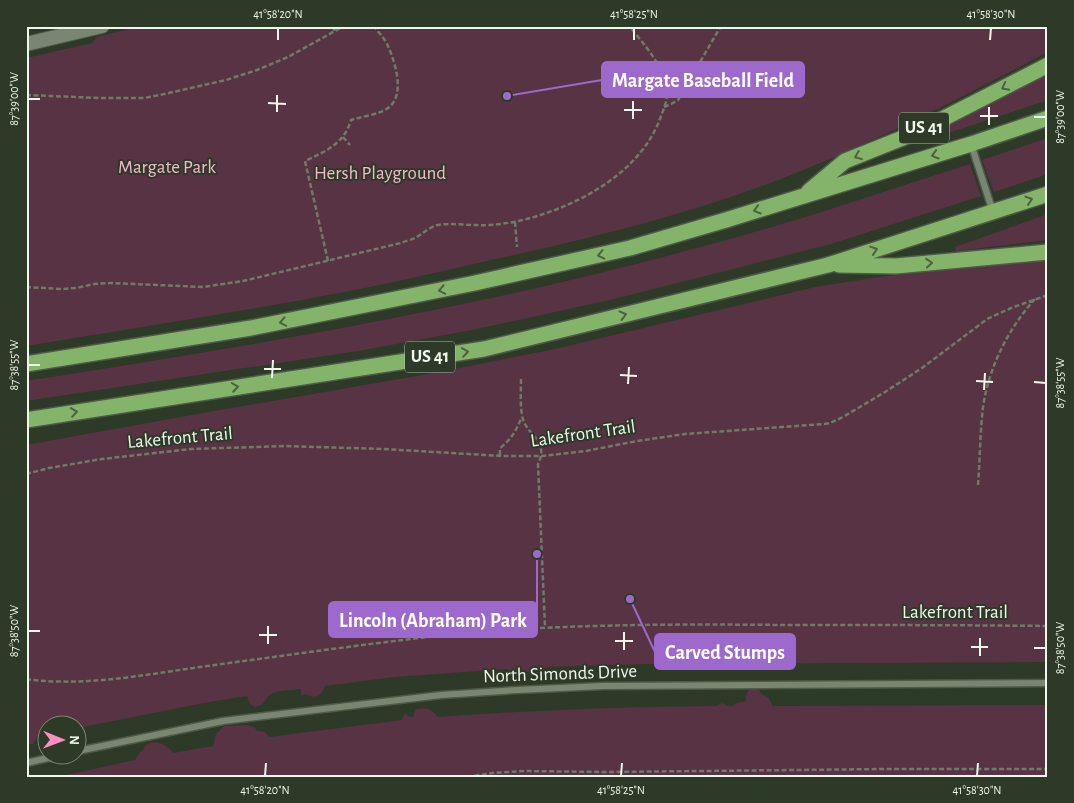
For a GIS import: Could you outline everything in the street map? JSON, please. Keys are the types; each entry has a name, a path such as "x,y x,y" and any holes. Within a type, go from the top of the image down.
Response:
{"highway":[{"name":"US 41","path":"26,364 251,328 475,283 630,248 726,220 804,195 845,161 915,133 1048,64"},
{"path":"804,195 971,144 1048,118"},
{"path":"828,265 1048,194"},
{"name":"US 41","path":"26,420 484,349 828,265 896,266 1048,252"}],"street":[{"path":"26,44 102,26"}],"lane":[{"path":"971,144 993,212"},
{"name":"North Simonds Drive","path":"88,749 223,720 451,694 603,686 1048,683"}],"path":[{"path":"334,26 334,32"},
{"path":"26,95 144,98 160,95 226,80 257,70 288,57 344,26"},
{"path":"328,261 304,160 328,149 343,137 351,120 386,110 392,105 398,90 397,75 387,44 374,26"},
{"path":"26,287 62,289 111,283 203,287 243,281 401,243 415,238 438,225 478,226 515,222 558,209 601,187 620,172 639,154 659,123 667,97 665,79 650,52 629,26"},
{"path":"664,107 678,100 720,27"},
{"path":"343,137 350,145"},
{"path":"515,222 516,247"},
{"name":"Lakefront Trail","path":"26,474 73,464 191,448 285,446 542,456 586,451 646,439 685,434 830,423 886,392 987,319 1002,311 1048,295"},
{"path":"978,485 983,406 987,388 996,361 1008,335 1036,298"},
{"path":"500,455 500,448 515,433 522,417 521,379"},
{"path":"522,417 542,447 542,456 538,464 545,627"},
{"name":"Lakefront Trail","path":"26,679 46,681 104,680 431,637 545,627 690,624 1048,626"},
{"path":"467,777 529,771 1048,769"}],"green space":[{"name":"Margate Park","path":"141,26 1048,26 1048,52 949,103 815,165 746,192 674,215 564,244 313,298 26,346 26,58 92,43 97,37"},
{"path":"1048,74 1048,100 918,143 917,141"},
{"path":"1048,138 1048,174 994,192 982,160"},
{"path":"970,164 981,196 831,244 610,300 472,330 358,351 26,401 26,381 312,334 525,291 758,231"},
{"path":"1048,214 1048,240 956,251 955,247"},
{"path":"1048,258 1048,662 647,664 545,667 543,672 537,674 520,669 519,672 513,674 507,669 394,677 325,686 318,696 312,697 301,694 301,689 279,691 270,695 262,705 255,707 250,704 247,696 88,726 88,716 38,716 38,737 33,744 26,744 26,445 434,373 555,349 815,287 886,276"},
{"path":"751,688 755,688 761,694 768,697 773,706 1048,705 1048,777 57,777 135,760 145,746 152,742 160,743 173,753 213,746 216,734 224,726 248,725 257,731 265,732 269,737 402,720 404,714 413,717 416,709 420,708 428,709 438,717 577,709 716,706 723,703 727,706 733,706 740,702 745,702 747,693"}],"place":[{"name":"Margate Baseball Field","path":"507,96"},
{"name":"Lincoln (Abraham) Park","path":"537,554"},
{"name":"Carved Stumps","path":"630,599"}],"park label":[{"name":"Hersh Playground","path":"380,173"}]}
